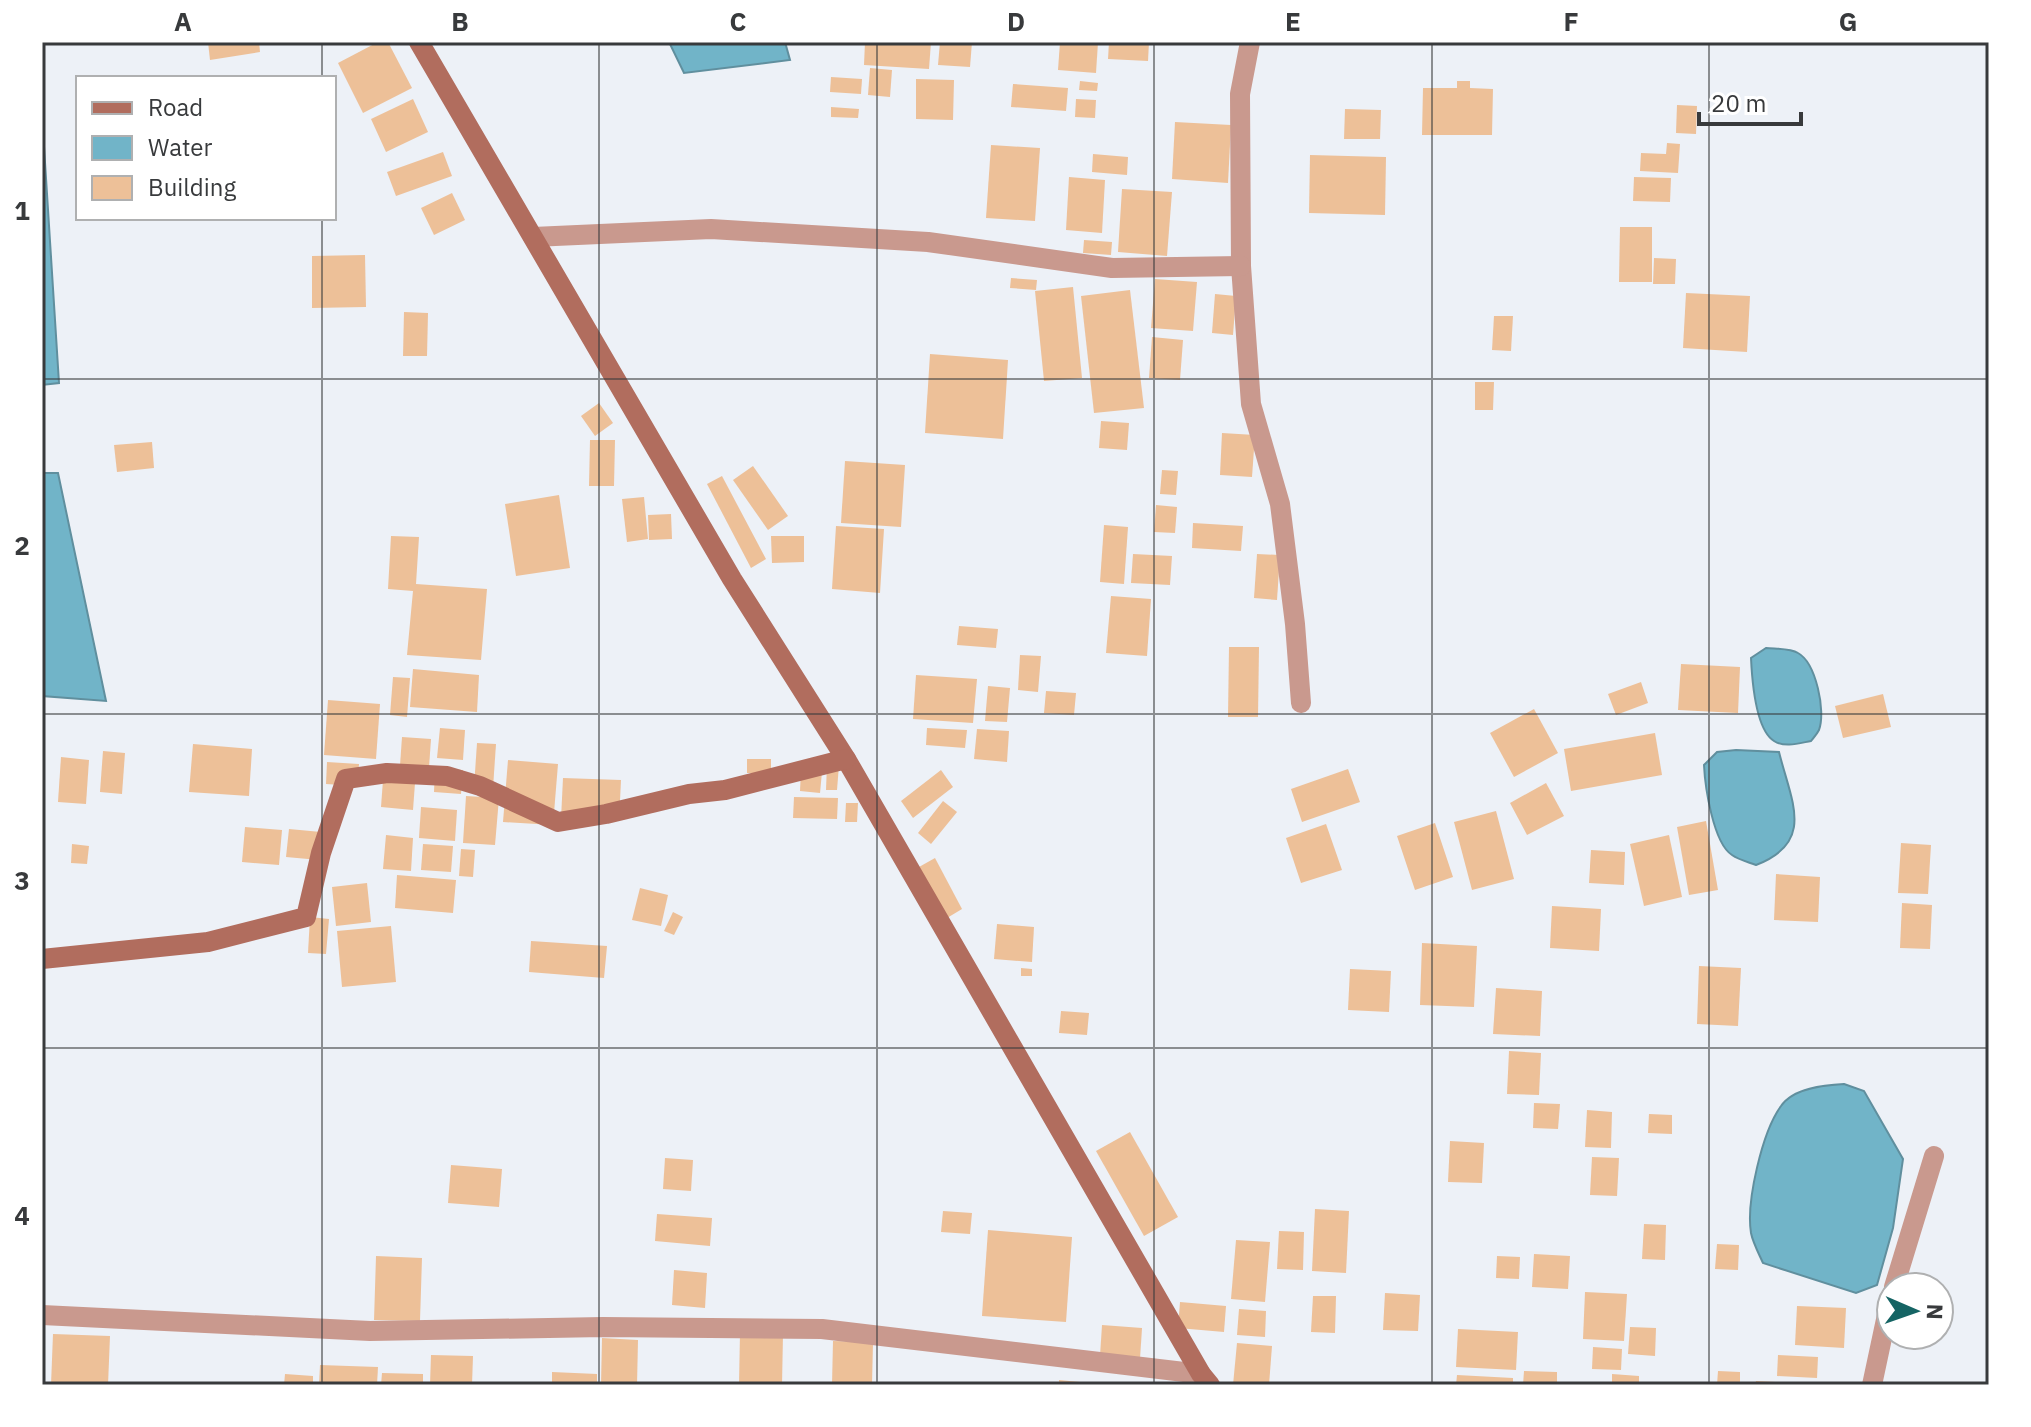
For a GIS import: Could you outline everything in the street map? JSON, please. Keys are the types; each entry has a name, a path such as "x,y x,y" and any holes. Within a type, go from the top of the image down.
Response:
{"street":[{"path":"419,42 732,579 846,759 1205,1380"},
{"path":"1250,42 1240,94 1241,266 1251,404 1280,504 1301,703"},
{"path":"533,237 711,229 928,242 1112,268 1241,266"},
{"path":"42,959 208,942 306,917 321,853 346,779 387,773 447,776 480,786 558,822 689,794 725,790 846,759"},
{"path":"1899,1271 1934,1156"},
{"path":"42,1315 370,1331 603,1327 822,1329 1205,1380"},
{"path":"1872,1385 1879,1351"}],"water":[{"path":"669,42 785,42 790,60 684,73"},
{"path":"42,115 59,383 42,385"},
{"path":"42,473 58,473 106,701 42,696"},
{"path":"1766,648 1795,651 1810,667 1818,688 1821,711 1819,730 1811,741 1778,743 1763,726 1756,703 1751,658"},
{"path":"1717,752 1779,752 1793,803 1793,832 1787,845 1775,856 1756,865 1735,857 1725,849 1708,800 1704,765"},
{"path":"1844,1084 1864,1091 1903,1159 1893,1228 1881,1271 1875,1271 1875,1286 1856,1293 1763,1263 1752,1237 1753,1186 1774,1118 1793,1095 1818,1087"}],"building":[{"path":"208,42 259,42 260,52 210,60"},
{"path":"378,42 388,42 412,88 363,113 338,63"},
{"path":"865,42 931,42 929,69 864,65"},
{"path":"940,42 972,42 970,67 938,65"},
{"path":"1060,42 1098,42 1096,73 1058,70"},
{"path":"1109,42 1149,42 1148,61 1108,59"},
{"path":"870,68 892,70 890,97 868,95"},
{"path":"831,77 862,79 861,94 830,92"},
{"path":"916,79 954,80 953,120 916,119"},
{"path":"1080,81 1098,83 1097,91 1079,90"},
{"path":"1457,81 1470,81 1470,88 1493,89 1492,135 1422,135 1423,88 1457,88"},
{"path":"1013,84 1068,88 1066,111 1011,107"},
{"path":"413,99 428,132 386,152 371,119"},
{"path":"1076,99 1096,100 1095,118 1075,117"},
{"path":"1677,105 1697,106 1696,134 1676,133"},
{"path":"831,107 859,109 858,118 831,117"},
{"path":"1345,109 1381,110 1380,139 1344,139"},
{"path":"1175,122 1231,125 1228,183 1172,179"},
{"path":"1667,143 1680,144 1678,173 1640,171 1641,153 1666,154"},
{"path":"991,145 1040,148 1035,221 986,218"},
{"path":"443,152 452,176 396,196 387,172"},
{"path":"1093,154 1128,157 1127,175 1092,172"},
{"path":"1310,155 1386,157 1385,215 1309,213"},
{"path":"1069,177 1105,180 1102,233 1066,230"},
{"path":"1634,177 1671,178 1670,202 1633,201"},
{"path":"1122,189 1172,192 1167,256 1118,252"},
{"path":"452,193 465,220 434,235 421,208"},
{"path":"1620,227 1652,227 1652,282 1619,282"},
{"path":"1084,240 1112,242 1111,255 1083,253"},
{"path":"365,255 366,307 312,308 312,256"},
{"path":"1654,258 1676,259 1675,284 1653,284"},
{"path":"1011,278 1037,280 1036,290 1010,288"},
{"path":"1155,279 1197,282 1193,331 1151,328"},
{"path":"1073,287 1082,378 1044,381 1035,291"},
{"path":"1130,290 1144,408 1094,413 1081,296"},
{"path":"1686,293 1750,296 1747,352 1683,348"},
{"path":"1215,294 1236,296 1233,335 1212,333"},
{"path":"404,312 428,313 427,356 403,356"},
{"path":"1494,316 1513,316 1511,351 1492,350"},
{"path":"1152,337 1183,340 1180,380 1149,378"},
{"path":"930,354 1008,360 1003,439 925,433"},
{"path":"1475,382 1494,382 1493,410 1475,410"},
{"path":"599,403 613,423 595,436 581,416"},
{"path":"1101,421 1129,423 1127,450 1099,448"},
{"path":"1222,433 1255,435 1252,477 1220,475"},
{"path":"590,440 615,440 614,486 589,486"},
{"path":"152,442 154,468 117,472 114,445"},
{"path":"845,461 905,465 901,527 841,523"},
{"path":"753,466 788,516 768,530 733,480"},
{"path":"1162,470 1178,471 1176,495 1160,494"},
{"path":"722,476 766,559 751,568 707,484"},
{"path":"559,495 570,568 516,576 505,504"},
{"path":"644,497 648,539 627,542 622,499"},
{"path":"1156,505 1177,507 1175,533 1154,532"},
{"path":"671,514 672,539 649,540 648,515"},
{"path":"1193,523 1243,526 1241,551 1192,548"},
{"path":"1104,525 1128,527 1124,584 1100,582"},
{"path":"836,526 884,529 880,593 832,589"},
{"path":"391,536 419,537 416,584 487,589 481,660 407,655 413,591 388,589"},
{"path":"771,536 804,536 804,562 772,563"},
{"path":"1133,554 1172,556 1170,585 1131,583"},
{"path":"1257,554 1280,555 1277,600 1254,598"},
{"path":"1111,596 1151,599 1147,656 1106,653"},
{"path":"959,626 998,629 996,648 957,645"},
{"path":"1229,647 1259,647 1258,717 1228,717"},
{"path":"1020,655 1041,656 1038,692 1018,690"},
{"path":"1681,664 1740,667 1738,713 1678,710"},
{"path":"413,669 479,675 477,712 410,707"},
{"path":"916,675 977,679 973,723 913,719"},
{"path":"393,677 410,678 407,717 390,715"},
{"path":"1641,682 1648,703 1616,715 1608,694"},
{"path":"988,686 1010,688 1007,722 985,721"},
{"path":"1046,691 1076,693 1074,715 1044,713"},
{"path":"1883,694 1891,727 1843,738 1835,706"},
{"path":"328,700 380,704 376,759 324,755"},
{"path":"1534,709 1558,753 1514,777 1490,733"},
{"path":"440,728 465,730 463,760 437,758"},
{"path":"927,728 967,730 965,748 926,745"},
{"path":"977,729 1009,731 1007,762 974,759"},
{"path":"1655,733 1662,775 1571,791 1564,749"},
{"path":"402,737 431,739 428,782 399,780"},
{"path":"477,743 496,744 493,788 474,787"},
{"path":"193,744 252,749 249,796 189,792"},
{"path":"103,751 125,753 122,794 100,792"},
{"path":"61,757 89,760 86,804 58,802"},
{"path":"747,759 771,759 771,773 747,773"},
{"path":"508,760 558,764 553,825 503,822"},
{"path":"327,762 359,764 357,786 326,784"},
{"path":"827,764 839,765 837,790 826,790"},
{"path":"435,768 463,770 461,794 434,792"},
{"path":"1348,769 1360,802 1302,822 1291,789"},
{"path":"941,770 953,787 913,818 901,801"},
{"path":"801,771 822,772 820,793 800,791"},
{"path":"563,778 621,780 619,821 561,819"},
{"path":"383,780 415,783 413,810 381,807"},
{"path":"1546,783 1564,816 1527,835 1510,803"},
{"path":"466,796 499,798 495,845 463,843"},
{"path":"794,797 838,798 837,819 793,818"},
{"path":"943,801 957,812 931,844 918,833"},
{"path":"846,803 858,803 857,822 845,822"},
{"path":"421,807 457,810 455,841 419,838"},
{"path":"1496,811 1514,879 1472,890 1454,822"},
{"path":"1706,821 1718,890 1689,895 1677,827"},
{"path":"1435,823 1453,877 1415,890 1397,836"},
{"path":"1326,824 1342,870 1301,883 1286,838"},
{"path":"245,827 282,830 279,865 242,862"},
{"path":"289,829 321,832 319,860 286,857"},
{"path":"386,835 413,838 411,871 383,869"},
{"path":"1669,835 1682,897 1644,906 1630,844"},
{"path":"1901,843 1931,845 1928,894 1898,893"},
{"path":"72,844 89,846 87,864 71,863"},
{"path":"423,844 453,846 451,872 421,870"},
{"path":"461,849 475,850 473,877 459,876"},
{"path":"1591,850 1625,852 1624,885 1589,883"},
{"path":"935,858 962,909 947,918 919,867"},
{"path":"1776,874 1820,877 1818,922 1774,920"},
{"path":"397,875 456,880 453,913 395,908"},
{"path":"367,883 371,922 336,926 332,887"},
{"path":"640,888 668,895 661,926 632,920"},
{"path":"1902,903 1932,905 1930,949 1900,948"},
{"path":"1552,906 1601,909 1599,951 1550,948"},
{"path":"673,912 683,917 674,935 664,931"},
{"path":"310,917 329,919 326,954 308,953"},
{"path":"997,924 1034,927 1032,962 994,959"},
{"path":"391,926 396,982 342,987 337,931"},
{"path":"531,941 607,946 604,978 529,972"},
{"path":"1422,943 1477,946 1474,1007 1420,1005"},
{"path":"1699,966 1741,968 1738,1026 1697,1024"},
{"path":"1021,968 1032,969 1032,976 1021,976"},
{"path":"1350,969 1391,971 1389,1012 1348,1010"},
{"path":"1496,988 1542,991 1540,1036 1493,1034"},
{"path":"1061,1011 1089,1013 1087,1035 1059,1033"},
{"path":"1509,1051 1541,1053 1539,1095 1507,1094"},
{"path":"1534,1103 1560,1104 1558,1129 1533,1128"},
{"path":"1587,1110 1612,1112 1611,1148 1585,1147"},
{"path":"1649,1114 1672,1115 1672,1134 1648,1133"},
{"path":"1130,1132 1178,1217 1144,1236 1096,1151"},
{"path":"1450,1141 1484,1143 1482,1183 1448,1182"},
{"path":"1592,1157 1619,1158 1617,1196 1590,1195"},
{"path":"665,1158 693,1160 691,1191 663,1189"},
{"path":"451,1165 502,1169 499,1207 448,1203"},
{"path":"1315,1209 1349,1211 1346,1273 1312,1271"},
{"path":"943,1211 972,1213 970,1234 941,1232"},
{"path":"657,1214 712,1218 710,1246 655,1241"},
{"path":"1644,1224 1666,1225 1665,1260 1642,1259"},
{"path":"988,1230 1072,1237 1066,1322 982,1316"},
{"path":"1279,1231 1304,1232 1303,1270 1277,1269"},
{"path":"1236,1240 1270,1242 1265,1302 1231,1299"},
{"path":"1717,1244 1739,1245 1738,1270 1715,1269"},
{"path":"1534,1254 1570,1256 1568,1289 1532,1287"},
{"path":"376,1256 422,1258 420,1321 374,1320"},
{"path":"1497,1256 1520,1257 1519,1279 1496,1278"},
{"path":"674,1270 707,1273 705,1308 672,1305"},
{"path":"1585,1292 1627,1294 1624,1341 1583,1339"},
{"path":"1385,1293 1420,1295 1418,1331 1383,1330"},
{"path":"1313,1296 1336,1296 1335,1333 1311,1332"},
{"path":"1180,1302 1226,1306 1224,1332 1178,1328"},
{"path":"1797,1306 1846,1308 1844,1348 1795,1345"},
{"path":"1239,1309 1266,1311 1265,1337 1237,1335"},
{"path":"1102,1325 1142,1328 1140,1359 1100,1356"},
{"path":"1630,1327 1656,1328 1655,1356 1628,1354"},
{"path":"1458,1329 1518,1332 1516,1370 1456,1367"},
{"path":"740,1333 783,1334 782,1385 739,1385"},
{"path":"53,1334 110,1336 108,1385 51,1385"},
{"path":"602,1338 638,1340 637,1385 601,1385"},
{"path":"833,1341 873,1342 872,1385 832,1385"},
{"path":"1237,1343 1272,1346 1269,1385 1233,1385"},
{"path":"1593,1347 1622,1349 1621,1370 1592,1369"},
{"path":"431,1355 473,1356 472,1385 430,1385"},
{"path":"1778,1355 1818,1357 1817,1378 1777,1376"},
{"path":"320,1365 378,1367 377,1385 319,1385"},
{"path":"1524,1371 1557,1372 1557,1385 1523,1385"},
{"path":"1718,1371 1740,1372 1740,1385 1717,1385"},
{"path":"552,1372 597,1374 597,1385 552,1385"},
{"path":"382,1373 423,1374 423,1385 381,1385"},
{"path":"285,1374 313,1376 313,1385 284,1385"},
{"path":"1612,1374 1639,1376 1639,1385 1612,1385"},
{"path":"1457,1375 1513,1378 1513,1385 1456,1385"},
{"path":"1059,1380 1090,1383 1090,1385 1059,1385"},
{"path":"1756,1381 1794,1383 1794,1385 1755,1385"}]}
